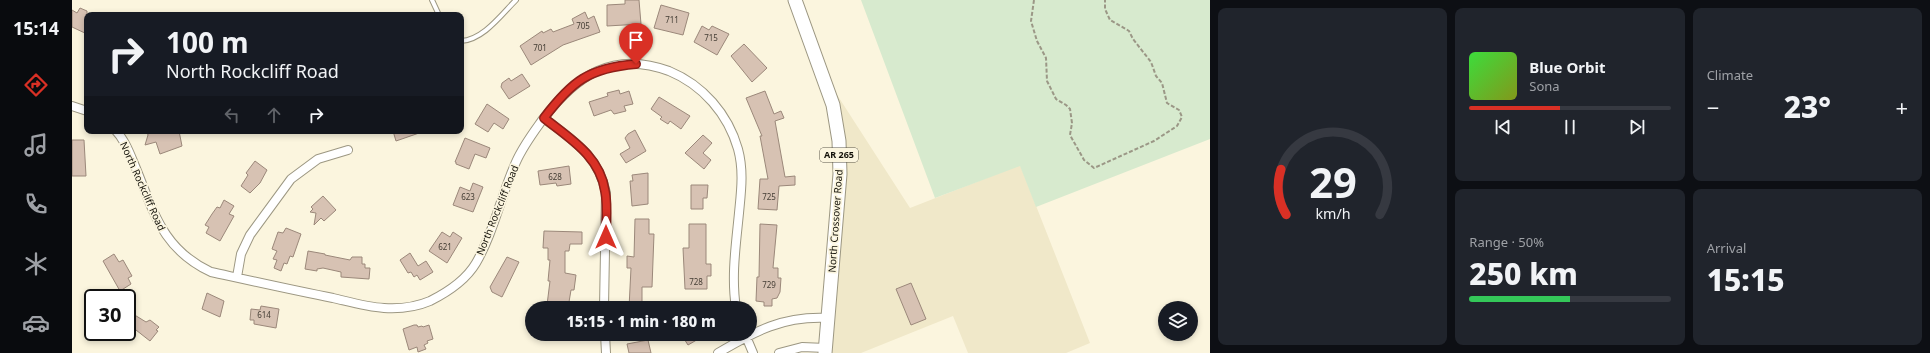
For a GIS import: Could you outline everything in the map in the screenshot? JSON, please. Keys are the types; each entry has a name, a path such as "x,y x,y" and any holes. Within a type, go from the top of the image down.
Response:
{"main road":[{"name":"North Crossover Road","path":"795,0 833,105 839,141 840,174 827,318 826,350"}],"street":[{"name":"North Rockcliff Road","path":"118,134 130,153 159,224 168,240 180,253 195,265 211,272 237,278 382,308 404,308 428,302 447,292 462,280 476,264 515,164 527,140 559,98 577,82 607,67 636,64 663,69 690,82 708,97 724,117 732,131 742,168 734,278 736,301"},
{"path":"72,106 84,110"},
{"path":"544,118 585,151 595,164 602,177 606,193 604,301"},
{"path":"237,278 241,254 250,235 291,179 318,159 348,150"},
{"path":"757,330 786,320 807,317 827,318"},
{"path":"605,341 606,353"},
{"path":"718,353 736,341"},
{"path":"747,341 752,353"},
{"path":"779,353 802,347 826,350"}],"lane":[{"path":"432,0 438,12"},
{"path":"464,40 472,39 482,33 516,0"}],"path":[{"path":"1034,0 1031,21 1037,41 1046,58 1047,81 1056,99 1070,109 1072,123 1070,135 1084,160 1094,168 1154,141 1178,126 1182,117 1179,110 1167,103 1162,83 1156,76 1151,62 1133,39 1129,31 1110,20 1105,9 1105,0"}],"shaded area":[{"path":"823,73 910,208 1020,165 1090,343 1066,353 968,353 953,316 861,353 825,353 840,174"}],"green space":[{"path":"861,0 1210,0 1210,139 1036,207 1020,166 935,198"}],"building":[{"path":"625,0 639,0 641,24 607,26 607,5 625,4"},
{"path":"661,5 689,13 683,35 654,28"},
{"path":"80,8 87,11 84,12 84,33 72,27 72,10 77,13"},
{"path":"585,12 588,19 594,16 600,32 563,45 531,65 520,46 542,31 543,33 551,29 553,32 574,24 572,19"},
{"path":"702,26 709,30 712,26 729,34 717,55 694,42"},
{"path":"744,44 767,68 752,82 731,56"},
{"path":"522,74 530,86 509,99 501,87 502,83 509,78 511,81"},
{"path":"619,90 620,94 629,91 633,104 624,106 626,111 614,114 611,110 594,116 589,102 608,96 607,93"},
{"path":"765,91 774,114 781,111 784,118 775,121 785,177 795,176 795,185 779,186 777,210 758,209 760,179 768,179 760,136 762,136 746,98"},
{"path":"659,97 690,116 681,129 670,121 668,124 660,119 662,117 651,109"},
{"path":"487,104 509,119 503,129 494,123 488,132 475,124"},
{"path":"635,130 646,151 626,163 620,154 630,148 625,138 628,134"},
{"path":"180,134 182,146 160,154 156,142 145,145 148,135"},
{"path":"394,134 416,134 396,141"},
{"path":"703,135 712,143 703,153 711,160 704,169 685,153"},
{"path":"465,138 490,148 486,158 475,154 469,169 456,164 455,162"},
{"path":"72,140 84,140 86,176 72,176"},
{"path":"255,161 267,170 260,183 250,193 241,186 248,175 246,173"},
{"path":"569,166 571,184 557,186 556,183 540,185 538,171"},
{"path":"648,173 648,204 632,206 630,181 633,181 632,175"},
{"path":"473,183 483,187 473,212 453,205 460,187 470,191"},
{"path":"691,185 708,185 707,198 703,198 703,209 691,209"},
{"path":"323,196 336,210 324,221 321,218 314,225 316,213 310,212 313,209 311,207"},
{"path":"224,200 234,206 229,214 234,216 220,241 206,233 209,227 205,225 217,207 220,208"},
{"path":"635,219 649,219 649,234 654,234 652,287 642,287 642,301 629,301 631,268 627,268 627,256 634,257"},
{"path":"689,224 706,224 706,264 711,264 711,276 707,276 707,289 685,289 683,248 689,248"},
{"path":"760,224 777,225 773,268 778,268 778,278 781,278 780,292 777,298 772,299 772,306 764,306 764,302 756,301 757,277 759,277"},
{"path":"286,228 301,234 293,257 290,256 287,264 284,263 281,271 274,268 277,260 273,259 277,251 272,249 278,232 283,233"},
{"path":"544,231 582,232 582,244 570,244 569,251 565,251 565,273 576,275 574,290 571,290 569,301 548,301 550,281 548,281 550,260 548,260 548,248 543,248"},
{"path":"442,232 450,237 453,232 462,238 447,263 429,251"},
{"path":"308,251 350,260 352,257 362,257 362,264 365,264 365,268 370,268 369,279 341,277 341,272 323,268 317,269 317,271 305,269"},
{"path":"410,253 418,266 426,261 433,272 420,280 417,275 414,277 411,272 408,273 400,260"},
{"path":"114,254 119,262 123,260 132,276 128,278 131,284 123,289 119,289 103,261"},
{"path":"507,257 519,262 502,297 492,292 490,287"},
{"path":"911,283 926,319 911,325 896,289"},
{"path":"207,293 224,301 220,317 202,309"},
{"path":"261,306 279,309 276,328 254,324 254,320 250,320 251,309 260,310"},
{"path":"136,316 146,322 150,320 159,327 156,330 158,331 150,341 136,330"},
{"path":"414,325 423,327 429,325 433,339 427,341 428,343 424,345 426,349 418,352 417,347 409,350 403,329"},
{"path":"648,341 651,353 629,353 627,344"},
{"path":"685,341 695,341 688,345"}],"route":[{"path":"606,237 606,193 602,177 595,164 585,151 544,118 559,98 577,82 591,73 607,67 636,64"}]}
